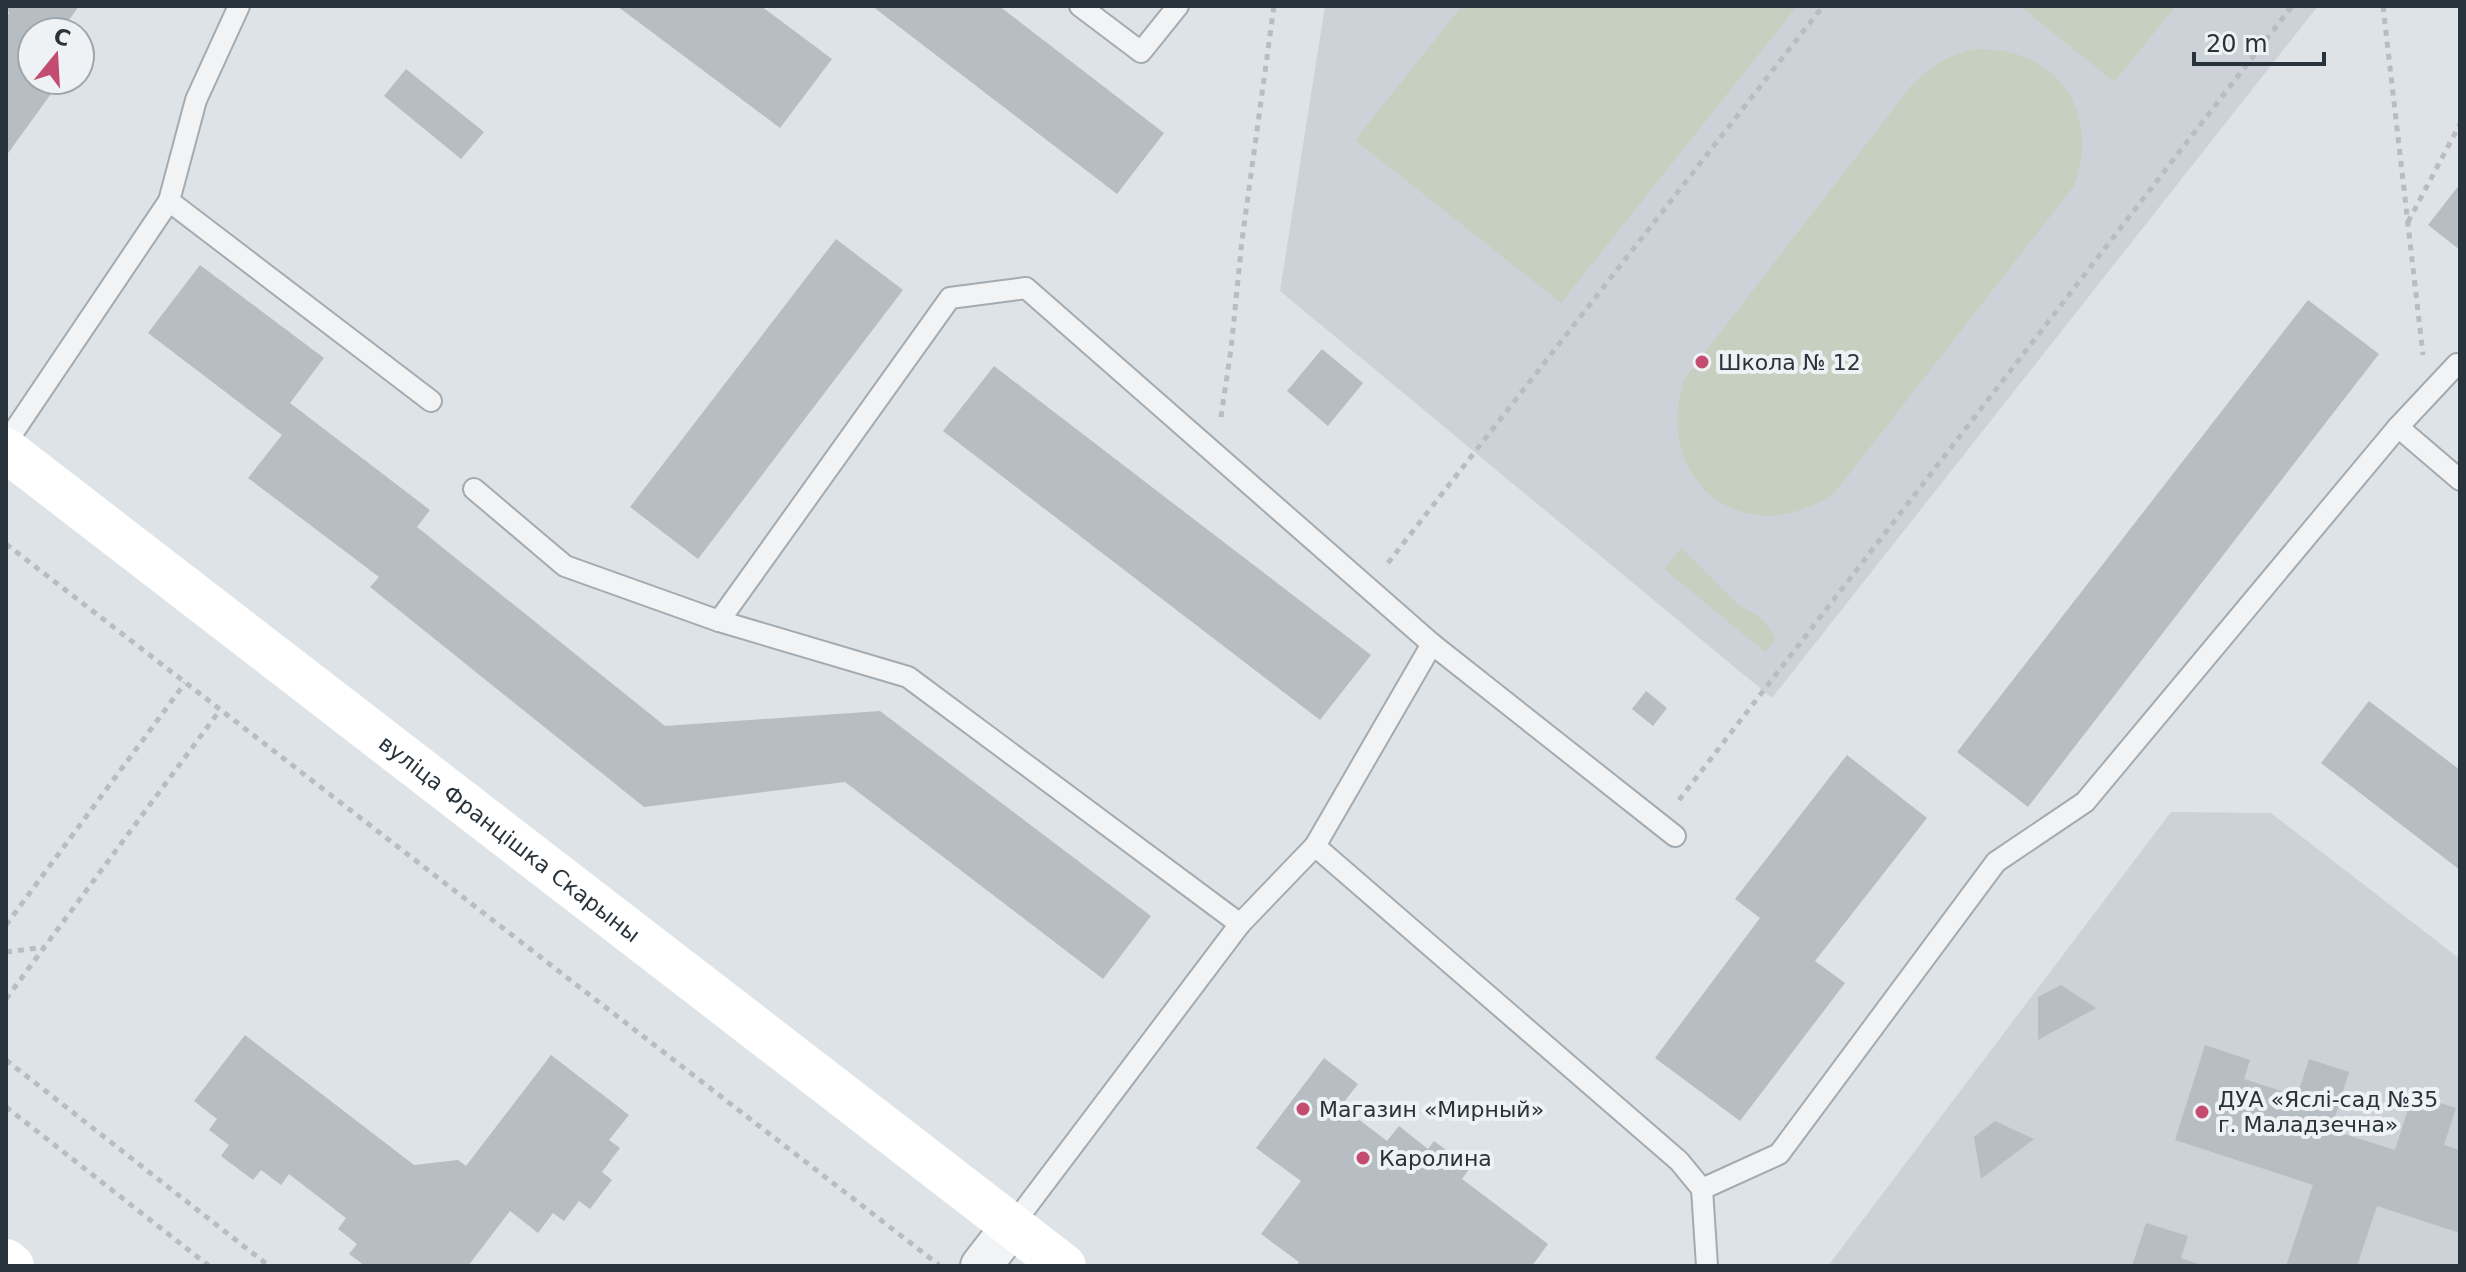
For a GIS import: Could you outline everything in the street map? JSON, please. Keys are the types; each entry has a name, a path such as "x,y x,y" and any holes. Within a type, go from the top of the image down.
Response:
{"street":[{"name":"вуліца Францішка Скарыны","path":"6,450 1064,1266"},
{"path":"981,1266 1012,1226"},
{"path":"6,1261 12,1266"}],"lane":[{"path":"6,443 169,201 196,100 239,6"},
{"path":"1080,6 1141,52 1178,6"},
{"path":"169,201 431,401"},
{"path":"719,621 950,298 1026,288 1432,644 1667,830"},
{"path":"1702,1189 1779,1154 1996,862 2085,802 2398,427 2457,364"},
{"path":"2398,427 2460,480"},
{"path":"474,489 565,566 719,621 908,677 1240,924"},
{"path":"1012,1226 1240,924 1315,846 1432,644"},
{"path":"1315,846 1679,1161 1702,1189 1707,1266"}],"path":[{"path":"1211,450 1222,412 1274,6"},
{"path":"1369,589 1823,6"},
{"path":"1667,830 2292,6"},
{"path":"2383,6 2428,395"},
{"path":"2408,223 2460,124"},
{"path":"6,544 940,1266"},
{"path":"6,925 185,683"},
{"path":"6,999 220,710"},
{"path":"6,952 45,947"},
{"path":"6,1060 269,1266"},
{"path":"6,1107 209,1266"}],"shaded area":[{"name":"Школа № 12","path":"1325,6 2318,6 1772,698 1280,291"},
{"name":"ДУА «Яслі-сад №35 г. Маладзечна»","path":"2171,812 2271,813 2460,959 2460,1266 1828,1266"}],"green space":[{"path":"1462,6 1797,6 1561,303 1355,140"},
{"path":"2020,6 2176,6 2114,82"},
{"path":"1975,49 2003,51 2028,59 2049,71 2065,88 2076,109 2082,133 2081,158 2074,186 1835,492 1802,510 1769,516 1739,511 1714,498 1693,476 1681,448 1678,415 1685,378 1911,86 1940,62"},
{"path":"1681,548 1737,603 1768,626 1775,642 1765,652 1664,569"}],"building":[{"path":"6,6 79,6 72,16 16,16 16,96 49,96 6,156 6,18 9,13"},
{"path":"617,6 761,6 832,59 780,128"},
{"path":"872,6 999,6 1164,133 1117,194"},
{"path":"406,69 484,132 461,159 384,96"},
{"path":"2460,184 2460,250 2428,225"},
{"path":"836,239 903,290 698,559 630,507"},
{"path":"200,265 324,358 290,403 430,510 417,527 665,726 880,711 1151,916 1103,979 845,782 644,807 370,587 379,577 248,478 282,435 148,333"},
{"path":"2308,300 2379,354 2028,807 1957,752"},
{"path":"1322,349 1363,383 1328,426 1287,391"},
{"path":"994,366 1371,655 1320,720 943,431"},
{"path":"1646,691 1667,708 1653,726 1632,709"},
{"path":"2369,701 2460,770 2460,870 2321,763"},
{"path":"1847,755 1927,818 1815,961 1845,983 1740,1121 1655,1058 1760,918 1735,899"},
{"path":"2061,985 2096,1008 2038,1040 2038,997"},
{"path":"245,1035 414,1165 458,1160 466,1166 551,1055 629,1115 609,1140 620,1148 602,1172 612,1180 590,1209 579,1201 564,1221 553,1213 538,1233 510,1211 468,1266 365,1266 349,1254 357,1244 338,1229 346,1218 289,1174 281,1185 261,1170 253,1180 221,1156 229,1145 209,1130 217,1119 194,1101"},
{"path":"2205,1045 2250,1060 2244,1079 2297,1096 2309,1059 2349,1072 2331,1130 2395,1150 2413,1094 2456,1108 2444,1145 2460,1150 2460,1233 2377,1206 2357,1266 2286,1266 2313,1185 2175,1140"},
{"name":"Каролина","path":"1324,1058 1358,1084 1341,1106 1387,1141 1399,1126 1428,1149 1434,1141 1470,1168 1462,1179 1548,1244 1532,1266 1296,1266 1299,1262 1261,1234 1301,1181 1256,1148"},
{"path":"1995,1121 2034,1139 1981,1179 1974,1137"},
{"path":"2146,1223 2188,1236 2181,1258 2204,1266 2132,1266"}],"place":[{"name":"Школа № 12","path":"1702,362"},
{"name":"Магазин «Мирный»","path":"1303,1109"},
{"name":"ДУА «Яслі-сад №35 г. Маладзечна»","path":"2202,1112"},
{"name":"Каролина","path":"1363,1158"}]}
